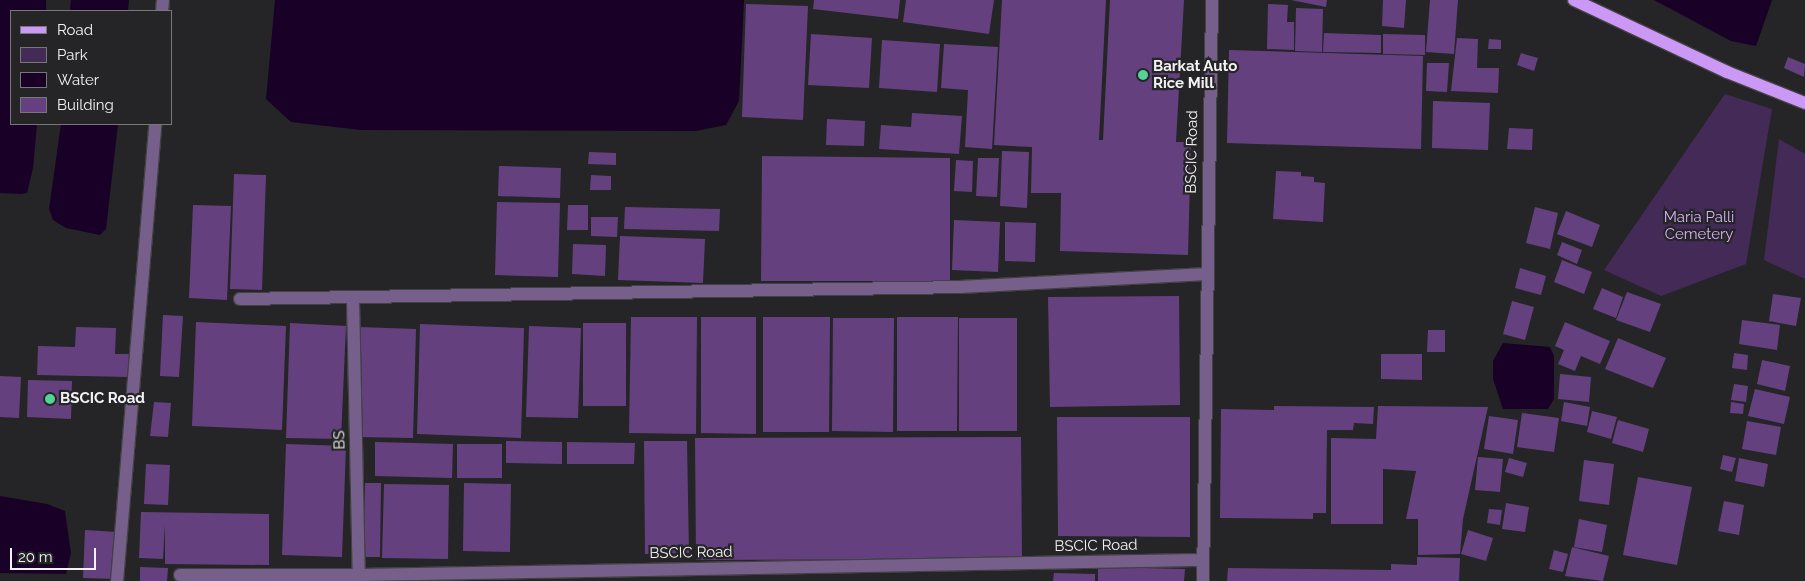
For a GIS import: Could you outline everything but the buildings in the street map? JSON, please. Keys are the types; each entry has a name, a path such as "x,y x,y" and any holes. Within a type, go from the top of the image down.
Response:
{"main road":[{"path":"1574,0 1727,72 1805,103"}],"street":[{"name":"BSCIC Road","path":"1203,581 1206,274 1212,0"},
{"path":"118,581 155,125"},
{"path":"240,299 353,299 961,287 1206,274"},
{"name":"BS","path":"353,299 360,578"},
{"name":"BSCIC Road","path":"180,575 360,578 1203,560"}],"green space":[{"name":"Maria Palli Cemetery","path":"1725,94 1772,109 1746,264 1661,296 1604,270"},
{"path":"1779,139 1805,154 1805,279 1764,260"}],"water":[{"path":"0,0 46,0 46,10 10,10 10,125 37,125 33,168 27,193 0,193"},
{"path":"71,0 129,0 128,10 70,10"},
{"path":"275,0 744,0 739,101 726,125 696,131 361,130 291,122 266,99"},
{"path":"1654,0 1772,0 1756,46 1731,41"},
{"path":"61,125 118,125 106,229 100,235 66,228 53,220 49,209"},
{"path":"1503,343 1550,347 1554,356 1554,399 1548,409 1503,409 1493,379 1493,361"},
{"path":"0,496 47,504 65,511 71,553 66,574 0,573"}],"place":[{"name":"Barkat Auto Rice Mill","path":"1143,75"},
{"name":"BSCIC Road","path":"50,399"}]}
